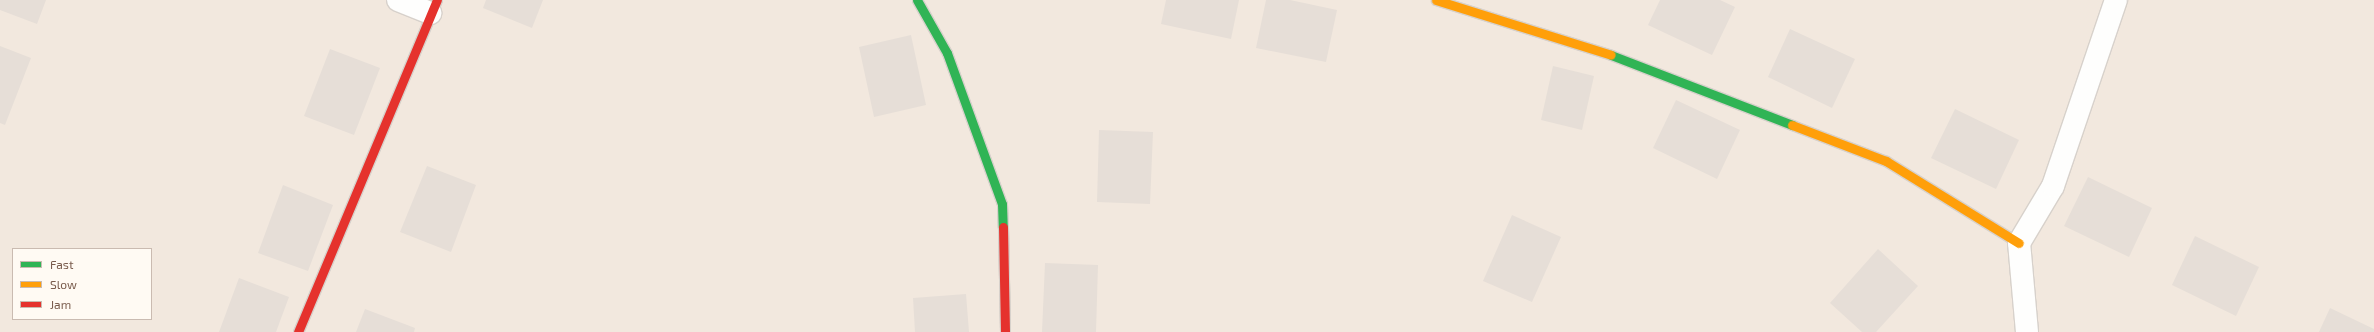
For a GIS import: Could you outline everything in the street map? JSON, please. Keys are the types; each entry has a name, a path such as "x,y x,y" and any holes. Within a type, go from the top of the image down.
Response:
{"street":[{"path":"298,332 434,6 398,0"},
{"path":"917,0 947,53 1002,204 1005,332"},
{"path":"1436,0 1576,41 1886,161 2019,243"},
{"path":"2027,332 2019,243 2053,186 2116,0"}],"shaded area":[{"path":"0,0 2374,0 2374,332 0,332"}],"building":[{"path":"0,0 46,0 37,24 0,10"},
{"path":"486,0 543,0 532,28 483,8"},
{"path":"1166,0 1239,0 1231,39 1161,24"},
{"path":"1266,0 1290,0 1337,10 1326,62 1256,48"},
{"path":"1660,0 1720,0 1735,7 1712,55 1648,25"},
{"path":"1790,29 1855,59 1832,108 1768,77"},
{"path":"911,35 926,105 874,117 859,47"},
{"path":"0,46 31,58 5,125 0,123"},
{"path":"330,49 380,68 354,135 304,116"},
{"path":"1553,66 1594,76 1582,130 1541,120"},
{"path":"1676,100 1740,130 1717,179 1653,148"},
{"path":"1955,109 2019,140 1996,189 1931,158"},
{"path":"1099,130 1153,132 1150,204 1097,202"},
{"path":"427,166 476,185 451,252 400,232"},
{"path":"2088,177 2152,208 2129,257 2064,226"},
{"path":"283,185 333,205 308,271 258,253"},
{"path":"1512,215 1561,237 1532,302 1483,281"},
{"path":"2195,236 2259,267 2236,316 2172,285"},
{"path":"1878,249 1918,286 1876,332 1862,332 1830,303"},
{"path":"1045,263 1098,265 1096,332 1042,332"},
{"path":"239,278 289,297 276,332 219,332"},
{"path":"966,294 969,332 915,332 913,298"},
{"path":"2330,308 2374,329 2374,332 2319,332"},
{"path":"365,309 415,328 414,332 356,332"}],"traffic: fast":[{"path":"917,0 947,53 1002,204 1003,227"},
{"path":"1611,55 1792,125"}],"traffic: slow":[{"path":"1436,0 1611,55"},
{"path":"1792,125 1886,161 2019,243"}],"traffic: jam":[{"path":"298,332 437,0"},
{"path":"1003,227 1005,332"}]}
